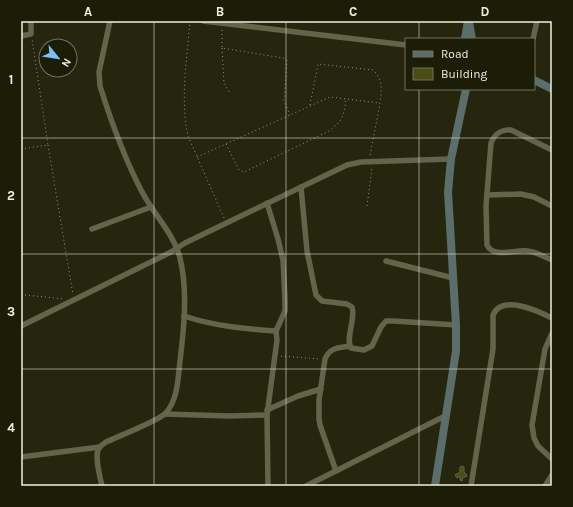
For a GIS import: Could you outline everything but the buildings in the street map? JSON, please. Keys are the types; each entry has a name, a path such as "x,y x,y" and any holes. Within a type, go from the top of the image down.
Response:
{"street":[{"path":"21,36 31,34 31,21"},
{"path":"21,457 100,446 161,417 170,407 176,391 185,307 182,267 176,248 151,207 129,165 100,86 99,72 110,21"},
{"path":"203,21 405,45"},
{"path":"464,38 468,21"},
{"path":"468,21 472,38"},
{"path":"533,38 538,21"},
{"path":"535,80 552,89"},
{"path":"435,486 456,351 456,325 448,203 451,159 466,90"},
{"path":"552,150 510,130 504,130 494,136 491,144 486,206 487,245 489,248 497,252 533,252 552,260"},
{"path":"21,326 226,223 347,165 371,161 451,159"},
{"path":"301,187 307,251 316,295 322,301 347,304 352,307 353,314 349,343 350,346"},
{"path":"487,195 521,194 534,197 552,206"},
{"path":"267,203 283,260 285,300 285,312 276,331 267,412 268,486"},
{"path":"92,229 151,207"},
{"path":"386,261 453,278"},
{"path":"471,486 493,349 493,314 500,306 525,306 552,318"},
{"path":"184,316 199,321 220,325 276,331"},
{"path":"336,471 320,425 319,411 324,359 326,355 333,348 350,346 353,349 364,350 372,346 381,327 386,321 456,325"},
{"path":"552,333 546,349 532,425 534,438 538,446 552,460"},
{"path":"165,414 229,416 267,412 298,396 321,389"},
{"path":"306,486 445,416"},
{"path":"100,446 97,458 102,486"},
{"path":"545,486 552,475"}],"path":[{"path":"190,21 184,110 185,122 188,136 226,223"},
{"path":"222,23 224,83 228,92"},
{"path":"21,295 25,294 74,300 31,34"},
{"path":"222,48 283,58 287,60 284,101 290,115"},
{"path":"310,106 318,64 373,70 378,74 381,91 371,161 367,206"},
{"path":"197,157 330,97 380,103"},
{"path":"226,144 239,170 244,172 329,131 338,125 345,112 346,98"},
{"path":"21,149 48,145"},
{"path":"274,356 324,359"}]}
